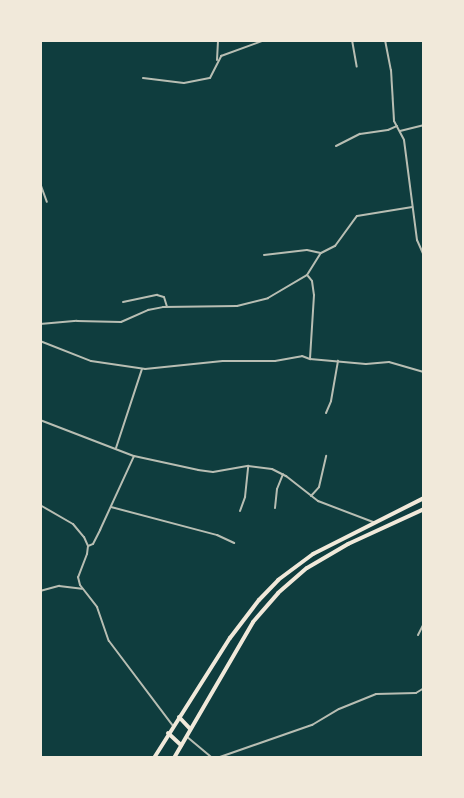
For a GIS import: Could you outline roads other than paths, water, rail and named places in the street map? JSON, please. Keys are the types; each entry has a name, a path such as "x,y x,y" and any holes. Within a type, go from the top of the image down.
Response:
{"main road":[{"path":"154,758 230,638 259,600 278,580 313,554 423,498"},
{"path":"174,758 253,622 278,593 318,562 423,508"},
{"path":"179,717 190,729"},
{"path":"168,733 181,745"}],"street":[{"path":"143,78 184,83 210,78 217,60 218,40"},
{"path":"217,60 221,56 265,40"},
{"path":"352,40 357,67"},
{"path":"385,40 391,70 394,121 400,131 411,177 412,207 417,240 423,256"},
{"path":"400,131 423,125"},
{"path":"336,146 360,134 388,130 397,126"},
{"path":"40,183 47,202"},
{"path":"40,324 77,321 121,322 148,310 167,307 237,306 268,298 308,275 321,253 335,246 357,216 412,207"},
{"path":"264,255 307,250 321,253"},
{"path":"308,275 312,281 314,296 310,359"},
{"path":"123,302 157,295 164,297 167,307"},
{"path":"40,341 91,361 142,369 223,361 275,361 302,356 310,359 366,364 395,363 423,372"},
{"path":"326,413 331,401 338,361"},
{"path":"116,448 142,369"},
{"path":"40,420 75,436 134,456 213,472 248,466 272,469 283,474 326,505 373,522"},
{"path":"134,456 93,544 88,546 78,577 82,589 97,607 109,641 173,726"},
{"path":"311,496 320,487 326,456"},
{"path":"240,511 245,497 248,466"},
{"path":"275,508 277,489 283,474"},
{"path":"40,505 73,524 88,546"},
{"path":"111,507 217,535 234,543"},
{"path":"40,591 59,586 82,589"},
{"path":"418,635 423,623"},
{"path":"217,758 312,725 339,709 376,694 416,693 423,688"},
{"path":"186,736 212,758"}]}
